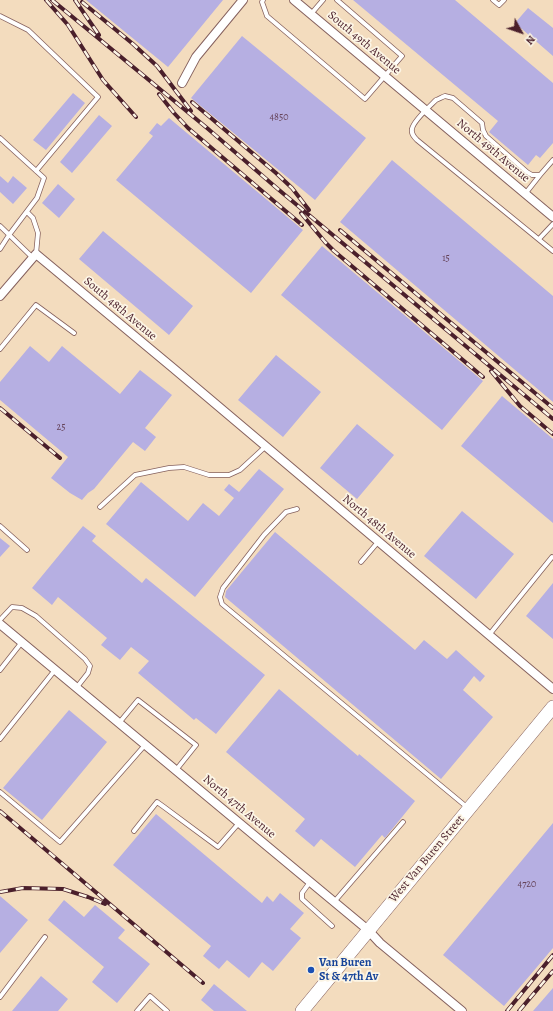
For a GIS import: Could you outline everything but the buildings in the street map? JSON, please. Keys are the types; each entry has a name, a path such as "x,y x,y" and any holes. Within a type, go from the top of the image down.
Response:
{"main road":[{"name":"West Van Buren Street","path":"302,1011 553,707"}],"street":[{"path":"182,83 196,57 243,0"},
{"name":"South 49th Avenue","path":"294,0 418,105"},
{"name":"North 49th Avenue","path":"418,105 525,194 552,213"},
{"path":"0,296 34,256"},
{"name":"South 48th Avenue","path":"34,256 189,382"},
{"name":"North 48th Avenue","path":"189,382 553,689"},
{"name":"North 47th Avenue","path":"0,624 368,930 380,943 462,1011"}],"lane":[{"path":"262,0 267,16 365,99 402,56 337,0"},
{"path":"311,14 323,0"},
{"path":"492,0 499,5 504,0"},
{"path":"0,16 28,30 98,97 36,171"},
{"path":"540,175 532,175 527,172 486,136 482,123 453,98 445,96 437,100 414,124 412,130 413,136 553,251"},
{"path":"0,138 44,178 37,198 0,249"},
{"path":"525,194 553,160"},
{"path":"26,212 33,218 38,233 34,256"},
{"path":"540,239 553,224"},
{"path":"0,226 34,256"},
{"path":"0,349 36,305 74,333"},
{"path":"100,507 135,475 169,468 184,468 209,475 229,475 240,470 265,447"},
{"path":"297,509 286,512 259,541 223,588 220,597 222,604 469,809"},
{"path":"0,526 27,550"},
{"path":"361,562 378,542"},
{"path":"489,636 552,557"},
{"path":"0,620 12,607 22,608 36,616 85,659 90,666 88,673 77,687"},
{"path":"0,670 22,642"},
{"path":"0,739 55,670"},
{"path":"119,723 138,700 196,745 176,770"},
{"path":"0,792 60,842 145,744"},
{"path":"134,831 157,802 218,847 239,823"},
{"path":"334,902 403,822"},
{"path":"310,882 302,893 302,899 332,926"},
{"path":"0,997 45,937"},
{"path":"137,1011 150,996 167,1011"}],"railway":[{"path":"46,0 68,25 103,80 136,117"},
{"path":"52,0 207,128 553,419"},
{"path":"75,0 99,35"},
{"path":"82,2 157,66 191,111"},
{"path":"159,94 188,128 302,225"},
{"path":"192,102 276,173 292,188 309,210"},
{"path":"301,213 334,251 483,377"},
{"path":"340,230 553,408"},
{"path":"491,371 520,406 553,434"},
{"path":"0,408 60,458"},
{"path":"0,811 203,983"},
{"path":"0,892 23,888 63,889 105,904"},
{"path":"507,1011 553,955"},
{"path":"519,1011 553,971"}],"place":[{"name":"Van Buren St & 47th Av","path":"311,970"}]}
